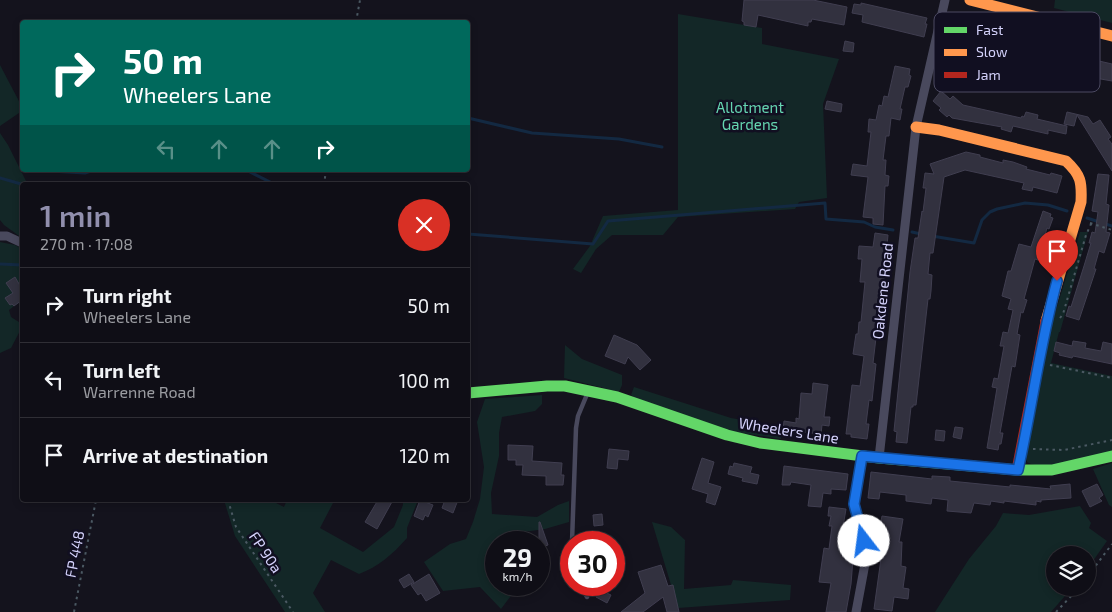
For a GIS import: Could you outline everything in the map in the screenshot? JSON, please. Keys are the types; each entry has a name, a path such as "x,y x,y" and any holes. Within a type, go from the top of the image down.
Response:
{"street":[{"path":"970,0 1017,12"},
{"name":"Oakdene Road","path":"879,458 916,127 934,48"},
{"path":"916,127 939,130 1066,161 1078,172 1082,184 1081,202 1048,312 1018,470"},
{"path":"0,228 3,236 20,242"},
{"name":"Wheelers Lane","path":"470,393 565,386 624,399 727,435 760,443 879,458 1018,470 1052,470 1112,456"},
{"path":"856,612 867,553 854,504 862,456"}],"lane":[{"path":"572,531 576,428 588,390"}],"path":[{"path":"356,20 360,0"},
{"path":"1076,220 1112,230"},
{"path":"1057,322 1062,314 1091,224"},
{"path":"1038,362 1112,378"},
{"path":"1022,451 1032,449 1064,450 1112,440"},
{"name":"FP 448","path":"74,612 96,502"},
{"name":"FP 90a","path":"229,502 236,527 293,612"},
{"path":"1096,565 1112,544"},
{"path":"1056,612 1071,596"}],"green space":[{"path":"1055,0 1112,0 1112,23 1100,20 1100,12 1069,12 1054,8"},
{"name":"Allotment Gardens","path":"678,14 762,28 762,44 839,59 823,104 827,198 799,202 795,209 678,217 663,235 612,235 596,249 581,273 573,269 590,246 603,216 678,210"},
{"path":"0,65 20,103 20,109 19,113 0,126"},
{"path":"0,133 26,182 20,182 20,237 0,220"},
{"path":"1080,232 1088,232 1051,363 1112,376 1112,452 1056,465 1035,465 1027,462 1026,454 1052,323"},
{"path":"0,242 20,248 20,302 9,310 11,317 20,323 20,331 11,348 0,353"},
{"path":"565,345 582,359 622,375 622,385 619,392 564,378"},
{"path":"634,387 731,418 781,427 781,439 729,431 636,399 631,395"},
{"path":"542,395 542,404 535,411 502,417 499,433 499,456 491,493 492,514 537,517 569,501 569,522 530,531 485,531 485,592 480,587 443,591 424,562 450,544 466,539 473,522 480,499 484,467 477,422 485,399"},
{"path":"1112,463 1112,507 1109,505 1093,469"},
{"path":"225,502 274,502 284,507 286,502 332,502 320,528 363,552 394,527 403,502 417,502 407,528 407,538 391,555 379,564 359,574 331,560 313,593 325,612 285,612 235,536"},
{"path":"1080,506 1091,523 1089,528 1107,541 1096,557 1096,546 1046,546 1046,596 1065,596 1051,612 935,612 969,559 996,526 1003,513 1029,515"},
{"path":"652,522 671,527 685,540 684,589 731,585 733,580 791,585 790,600 678,608"},
{"path":"489,596 511,596 501,609"}],"building":[{"path":"744,0 813,0 847,7 844,25 812,19 811,22 808,22 808,26 758,15 756,27 744,25 742,21"},
{"path":"861,3 927,18 924,37 862,22 863,15 852,13 854,4 861,5"},
{"path":"845,41 854,43 853,52 843,51"},
{"path":"1100,61 1112,64 1112,81 1100,79"},
{"path":"895,66 910,69 909,75 911,76 908,87 905,87 900,109 902,109 900,120 891,118 889,136 886,136 883,160 886,160 885,175 889,176 888,186 885,186 883,225 873,224 873,218 863,217 868,177 851,175 853,164 867,166 871,132 868,132 869,119 876,120 879,105 882,106 884,96 888,97"},
{"path":"942,92 950,99 953,96 963,105 1021,118 1022,116 1024,117 1026,112 1038,115 1037,119 1067,126 1066,134 1048,130 1048,134 1013,126 1011,132 1001,129 1002,127 952,118 949,115 947,117 933,101"},
{"path":"827,101 842,104 841,112 825,109"},
{"path":"1067,112 1088,117 1093,124 1100,120 1111,137 1108,139 1112,144 1112,171 1077,115 1074,126 1064,124"},
{"path":"966,152 1003,163 1003,160 1013,162 1027,167 1026,169 1050,175 1051,173 1062,176 1057,193 1033,187 1032,191 1022,189 1024,183 965,170 944,177 933,253 930,253 928,274 932,275 931,291 930,299 928,299 916,405 911,407 907,443 896,442 897,432 894,431 910,272 915,238 918,238 923,212 926,188 923,188 925,173 934,174 930,164"},
{"path":"1098,174 1109,175 1106,204 1109,205 1106,232 1110,233 1104,253 1099,251 1094,269 1096,269 1079,320 1066,316 1069,306 1071,307 1084,266 1091,243 1089,243 1092,232 1095,233 1098,212 1092,211"},
{"path":"1043,211 1051,214 1050,217 1053,218 1049,229 1047,228 1038,260 1035,259 1024,299 1027,300 1023,313 1021,312 1017,334 1020,335 1015,367 1012,366 1000,433 1003,433 1001,444 999,444 998,450 987,448 997,388 992,387 994,378 998,379 1004,346 1000,346 1003,332 1008,333 1013,310 1008,309 1011,299 1002,296 1008,271 1011,271 1019,244 1031,247"},
{"path":"875,233 888,235 880,321 878,321 873,363 876,364 872,401 869,400 866,424 869,424 867,439 851,437 851,434 846,434 852,385 860,386 864,356 853,354 859,322 861,322 865,282 860,282 862,259 858,259 859,246 873,247"},
{"path":"15,277 20,286 20,302 14,306 10,305 5,298 13,293 6,283"},
{"path":"614,335 637,345 651,360 640,370 628,357 625,364 605,356"},
{"path":"1073,341 1086,343 1085,348 1101,351 1103,342 1112,344 1112,364 1073,356 1072,358 1059,355 1060,353 1054,351 1056,342 1072,346"},
{"path":"813,383 828,385 824,417 830,417 829,426 822,425 821,434 783,430 784,421 796,423 796,418 799,419 801,393 812,394"},
{"path":"955,427 963,428 961,439 953,437"},
{"path":"936,430 945,431 944,441 935,440"},
{"path":"508,445 533,446 532,461 562,463 561,475 564,475 563,485 546,485 546,476 522,475 523,465 516,465 516,460 508,460"},
{"path":"609,449 629,451 628,460 618,459 617,469 607,468"},
{"path":"702,458 714,462 708,483 721,487 715,505 706,502 708,494 692,489"},
{"path":"734,463 752,467 750,473 759,475 757,484 742,481 743,478 728,474 730,466 733,467"},
{"path":"784,466 848,474 846,490 831,489 831,494 823,493 821,507 808,506 811,485 791,482 790,485 782,485"},
{"path":"871,472 932,479 932,476 950,477 950,481 1010,487 1010,485 1051,489 1050,486 1070,484 1071,498 1036,501 1036,505 991,501 990,505 974,503 971,513 947,511 948,500 932,498 931,504 906,501 906,495 880,492 879,499 868,498"},
{"path":"1097,484 1103,495 1099,498 1102,501 1090,507 1082,491"},
{"path":"377,502 392,502 377,529 365,522"},
{"path":"419,502 433,505 428,517 425,515 423,520 414,516"},
{"path":"444,502 457,502 453,513 442,508"},
{"path":"829,507 846,509 842,533 853,534 850,559 853,559 851,584 846,612 826,612 831,583 819,582 824,548 829,549 832,526 829,526 831,516 828,516"},
{"path":"602,514 603,525 594,526 593,515"},
{"path":"882,516 903,519 899,542 902,542 901,566 906,567 903,588 909,589 908,599 894,597 892,611 874,609 884,537 878,536"},
{"path":"539,522 540,522 543,531 539,531"},
{"path":"661,565 668,586 673,585 679,612 667,612 663,597 643,612 621,612 645,593 638,572"},
{"path":"409,574 414,582 404,588 399,580"},
{"path":"429,574 440,593 426,601 421,593 418,595 411,585"},
{"path":"597,596 610,596 607,603"}],"waterway":[{"path":"470,118 532,133 619,139 662,147"},
{"path":"67,172 88,172"},
{"path":"250,172 270,182"},
{"path":"0,178 20,184"},
{"path":"470,234 593,244 608,221 825,203 826,219 864,222 875,227 893,230"},
{"path":"932,236 974,243 982,220 990,212 1025,203 1048,205 1067,211"},
{"path":"1087,218 1112,226"},
{"path":"912,232 921,234"},
{"path":"0,264 20,265"}],"traffic: fast":[{"path":"470,393 565,386 617,397 727,435 760,443 879,458 1017,470 1052,470 1112,456"}],"traffic: slow":[{"path":"970,0 1017,12"},
{"path":"1100,33 1112,36"},
{"path":"916,127 939,130 1066,161 1075,170 1081,184 1081,202 1046,321"}],"traffic: jam":[{"path":"1017,470 1046,321"}],"route":[{"path":"864,541 854,504 862,456 1018,470 1048,312 1057,281"}]}
